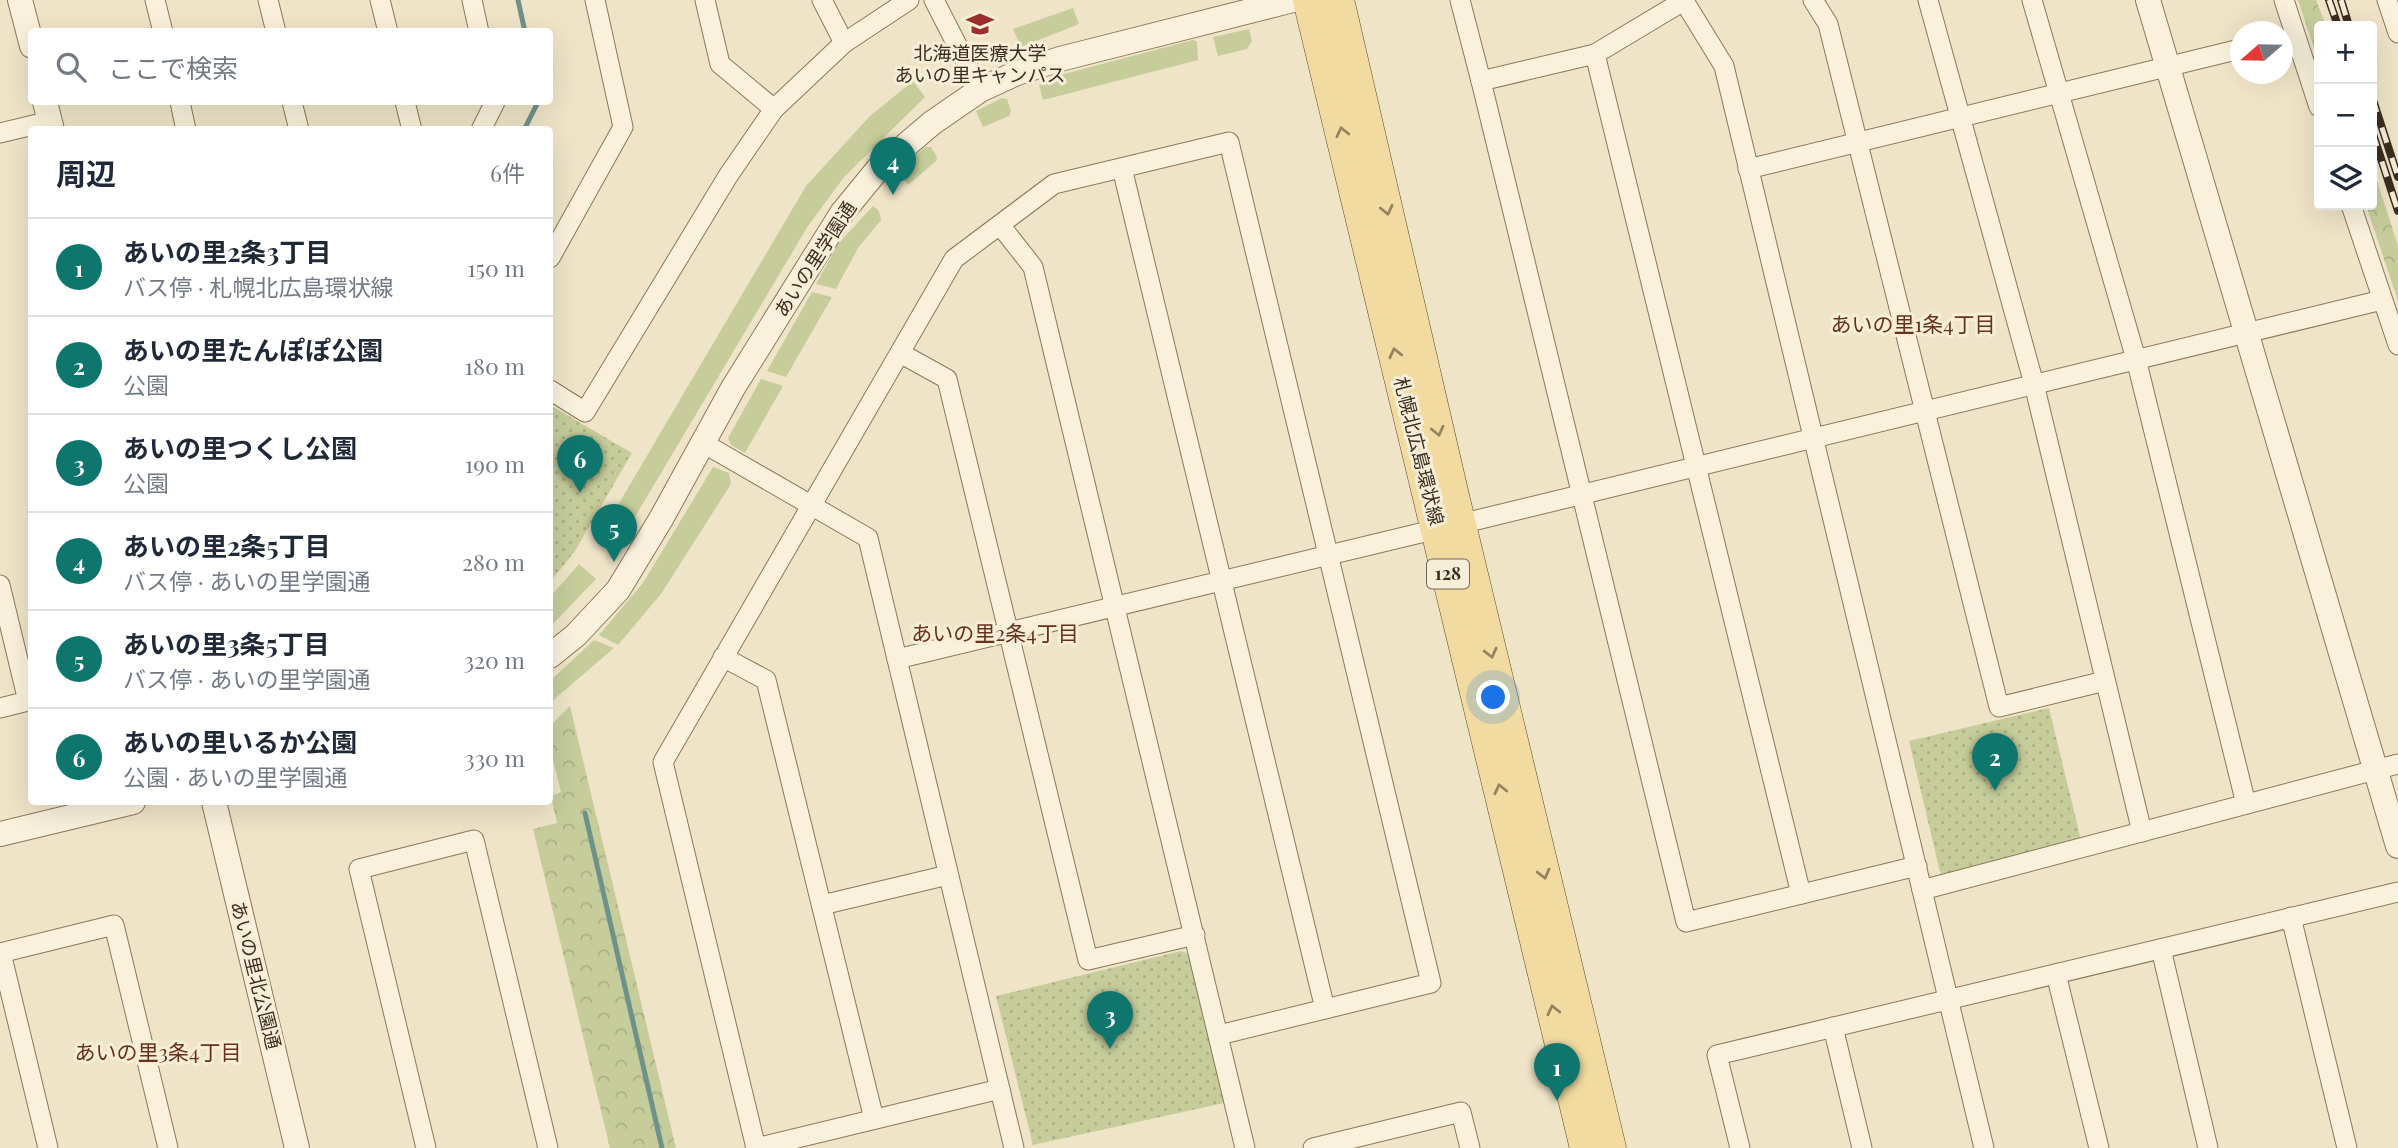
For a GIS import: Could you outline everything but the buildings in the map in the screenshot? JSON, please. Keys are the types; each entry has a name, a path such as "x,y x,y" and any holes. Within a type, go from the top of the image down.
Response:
{"main road":[{"name":"札幌北広島環状線","path":"1309,0 1610,1148"},
{"name":"札幌北広島環状線","path":"1338,0 1449,527 1586,1148"}],"street":[{"path":"20,0 28,31"},
{"path":"155,0 162,28"},
{"path":"268,0 274,28"},
{"path":"380,0 387,28"},
{"path":"472,0 478,28"},
{"path":"553,253 623,127 595,0"},
{"path":"705,0 720,64 774,109"},
{"path":"822,0 844,43"},
{"path":"553,392 585,412 728,176 774,109 844,43 909,0"},
{"path":"934,0 980,90"},
{"name":"あいの里学園通","path":"553,654 576,635 618,590 842,213 878,169 932,123 980,90 1017,73 1060,58 1293,0"},
{"path":"1460,0 1686,922 1917,866"},
{"path":"1481,81 1595,54 1685,0 1724,66 1984,1148"},
{"path":"1813,0 1828,24 1999,707 2105,681"},
{"path":"1928,0 2034,384 2142,832"},
{"path":"2032,0 2136,359 2246,804"},
{"path":"2148,0 2246,332 2387,767 2398,846"},
{"path":"2284,0 2287,21"},
{"path":"2387,0 2398,33"},
{"path":"2293,47 2314,96"},
{"path":"1748,169 2230,52"},
{"path":"1595,54 1801,894"},
{"path":"181,105 186,126"},
{"path":"293,105 298,126"},
{"path":"406,105 411,126"},
{"path":"483,126 494,105"},
{"path":"0,133 49,117"},
{"path":"1000,1089 756,1148 663,762 954,259 1054,184 1229,142 1431,983 1219,1035"},
{"path":"1122,168 1325,1009"},
{"path":"2353,210 2398,345"},
{"path":"999,225 1033,267 1117,607 1245,1148"},
{"path":"897,659 1329,557 1580,493 2382,300"},
{"path":"900,353 947,379 1088,960 1195,935"},
{"path":"703,443 868,538 1014,1148"},
{"path":"0,585 28,701 0,708"},
{"path":"723,657 766,680 874,1119"},
{"path":"1922,890 2387,767"},
{"path":"0,834 121,805"},
{"name":"あいの里北公園通","path":"215,805 298,1148"},
{"path":"426,1148 359,869 474,840 548,1148"},
{"path":"822,905 948,875"},
{"path":"1740,1148 1717,1055 2398,892"},
{"path":"2291,918 2347,1148"},
{"path":"48,1148 1,953 114,925 168,1148"},
{"path":"2161,949 2208,1148"},
{"path":"2056,974 2099,1148"},
{"path":"1833,1027 1862,1148"},
{"path":"1313,1148 1357,1143 1461,1112 1470,1148"}],"green space":[{"path":"2298,0 2316,0 2324,21 2314,21 2314,49"},
{"path":"1073,8 1079,24 1021,47 1013,29"},
{"path":"1249,29 1252,41 1247,49 1218,56 1213,37"},
{"path":"1193,40 1197,42 1198,60 1043,100 1039,85 1064,74"},
{"path":"913,81 925,97 844,177 808,226 620,542 602,532 806,186 870,116"},
{"path":"1002,98 1007,99 1011,111 1009,116 983,127 976,111"},
{"path":"925,147 931,147 937,157 936,161 908,185 897,172"},
{"path":"2377,181 2398,246 2398,301 2368,210 2377,210"},
{"path":"873,206 879,211 881,220 858,248 836,289 816,284 838,244"},
{"path":"812,292 832,297 786,377 767,371"},
{"path":"761,379 783,386 745,453 731,445 728,438"},
{"path":"553,407 632,453 575,551 553,578"},
{"path":"713,467 729,473 731,484 661,594 618,645 599,635 643,583"},
{"path":"579,564 596,579 553,624 553,594"},
{"path":"594,640 614,648 553,700 553,678"},
{"path":"570,706 676,1148 610,1148 533,829 557,823 553,795 561,792 553,760 553,723"},
{"path":"2049,708 2081,840 1941,876 1909,741"},
{"path":"1181,951 1189,954 1224,1103 1033,1145 996,996"}],"waterway":[{"path":"518,0 524,28"},
{"path":"526,126 536,105"},
{"path":"585,813 662,1148"}],"railway":[{"path":"2329,0 2336,21"},
{"path":"2341,0 2347,21"},
{"path":"2377,112 2398,177"},
{"path":"2377,146 2398,211"}],"place":[{"name":"北海道医療大学 あいの里キャンパス","path":"980,24"},
{"name":"あいの里2条5丁目","path":"893,195"},
{"name":"あいの里いるか公園","path":"580,493"},
{"name":"あいの里3条5丁目","path":"614,562"},
{"name":"あいの里たんぽぽ公園","path":"1995,791"},
{"name":"あいの里つくし公園","path":"1110,1049"},
{"name":"あいの里2条3丁目","path":"1557,1101"}],"district":[{"name":"あいの里1条4丁目","path":"1913,325"},
{"name":"あいの里2条4丁目","path":"995,634"},
{"name":"あいの里3条4丁目","path":"158,1053"}]}
